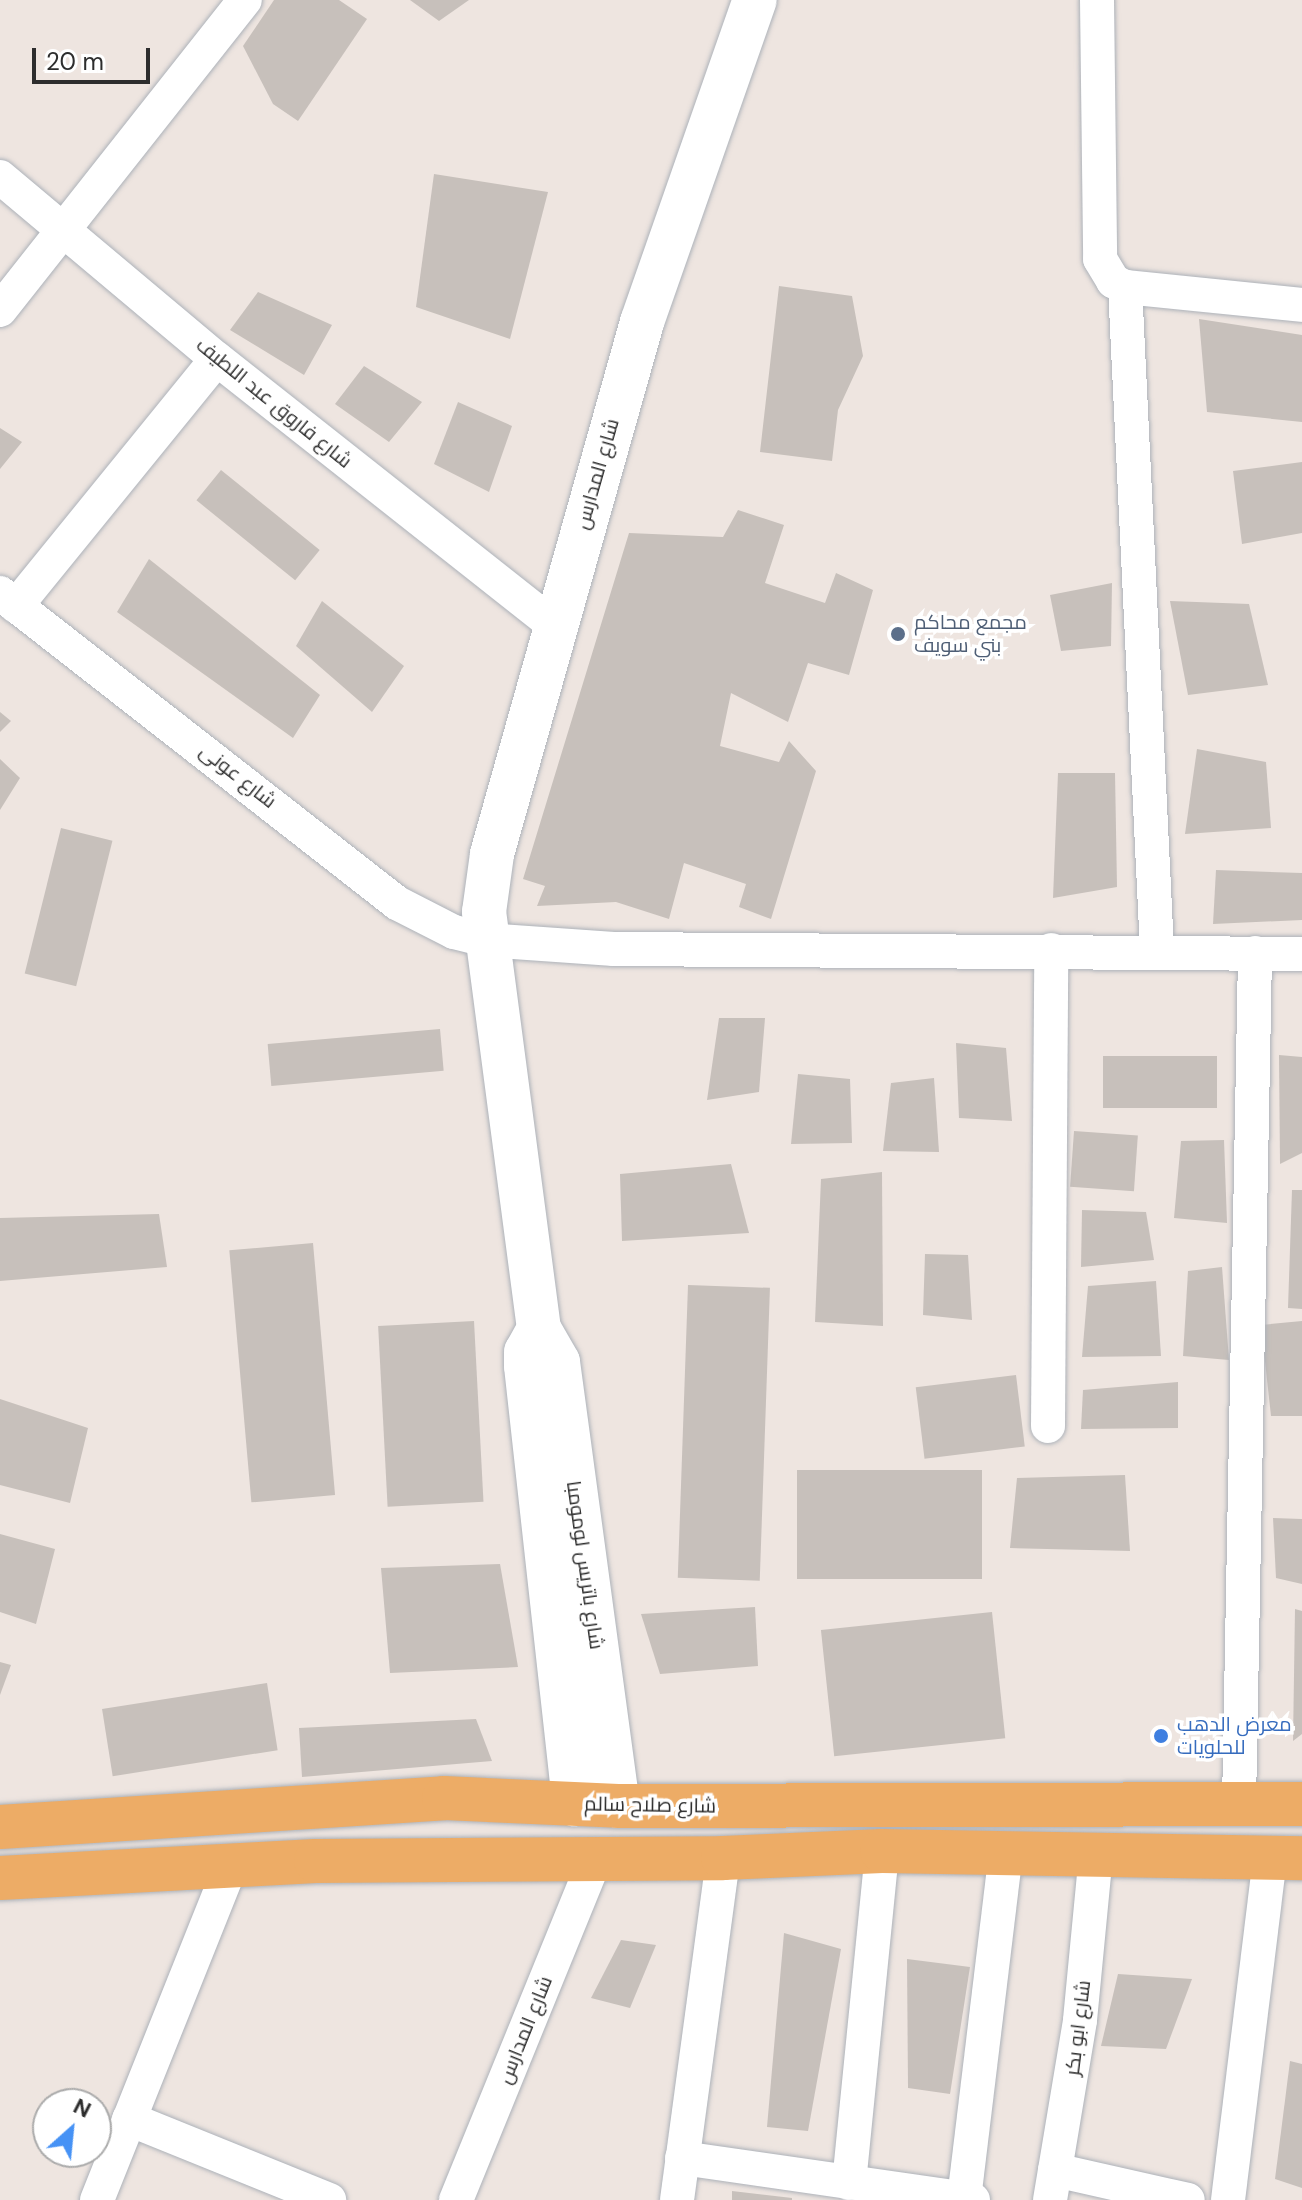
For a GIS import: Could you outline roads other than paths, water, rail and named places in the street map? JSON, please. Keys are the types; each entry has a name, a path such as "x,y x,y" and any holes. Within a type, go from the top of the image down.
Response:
{"main road":[{"name":"شارع صلاح سالم","path":"0,1827 379,1801 618,1806 1302,1804"},
{"path":"0,1878 386,1859 723,1858 882,1851 1286,1858"}],"street":[{"path":"0,310 245,0"},
{"path":"1097,0 1100,259 1113,281 1125,287 1302,305"},
{"name":"شارع المدارس","path":"485,940 492,854 553,624 642,322 749,6"},
{"name":"شارع فاروق عبد اللطيف","path":"0,177 217,359 553,624"},
{"path":"1125,287 1157,950"},
{"path":"8,600 217,359"},
{"name":"شارع عونى","path":"8,600 397,903 454,932 485,940 614,949 1157,950 1302,954"},
{"name":"شارع باتريس لومومبا","path":"485,940 539,1329 558,1362 618,1806"},
{"path":"1048,1426 1051,950"},
{"path":"1239,1804 1255,953"},
{"name":"شارع باتريس لومومبا","path":"539,1329 526,1352 526,1366 574,1804"},
{"path":"849,2183 882,1851"},
{"path":"682,2158 969,2199 1006,1852"},
{"name":"شارع ابو بكر","path":"1052,2185 1080,2020 1096,1854"},
{"path":"677,2200 723,1858"},
{"path":"1228,2200 1286,1858"},
{"name":"شارع المدارس","path":"456,2200 595,1860"},
{"path":"97,2200 231,1865"},
{"path":"129,2119 329,2200"},
{"path":"1052,2185 1188,2200"}],"place":[{"name":"مجمع محاكم بني سويف","path":"898,634"},
{"name":"معرض الدهب للحلويات","path":"1161,1736"}]}
